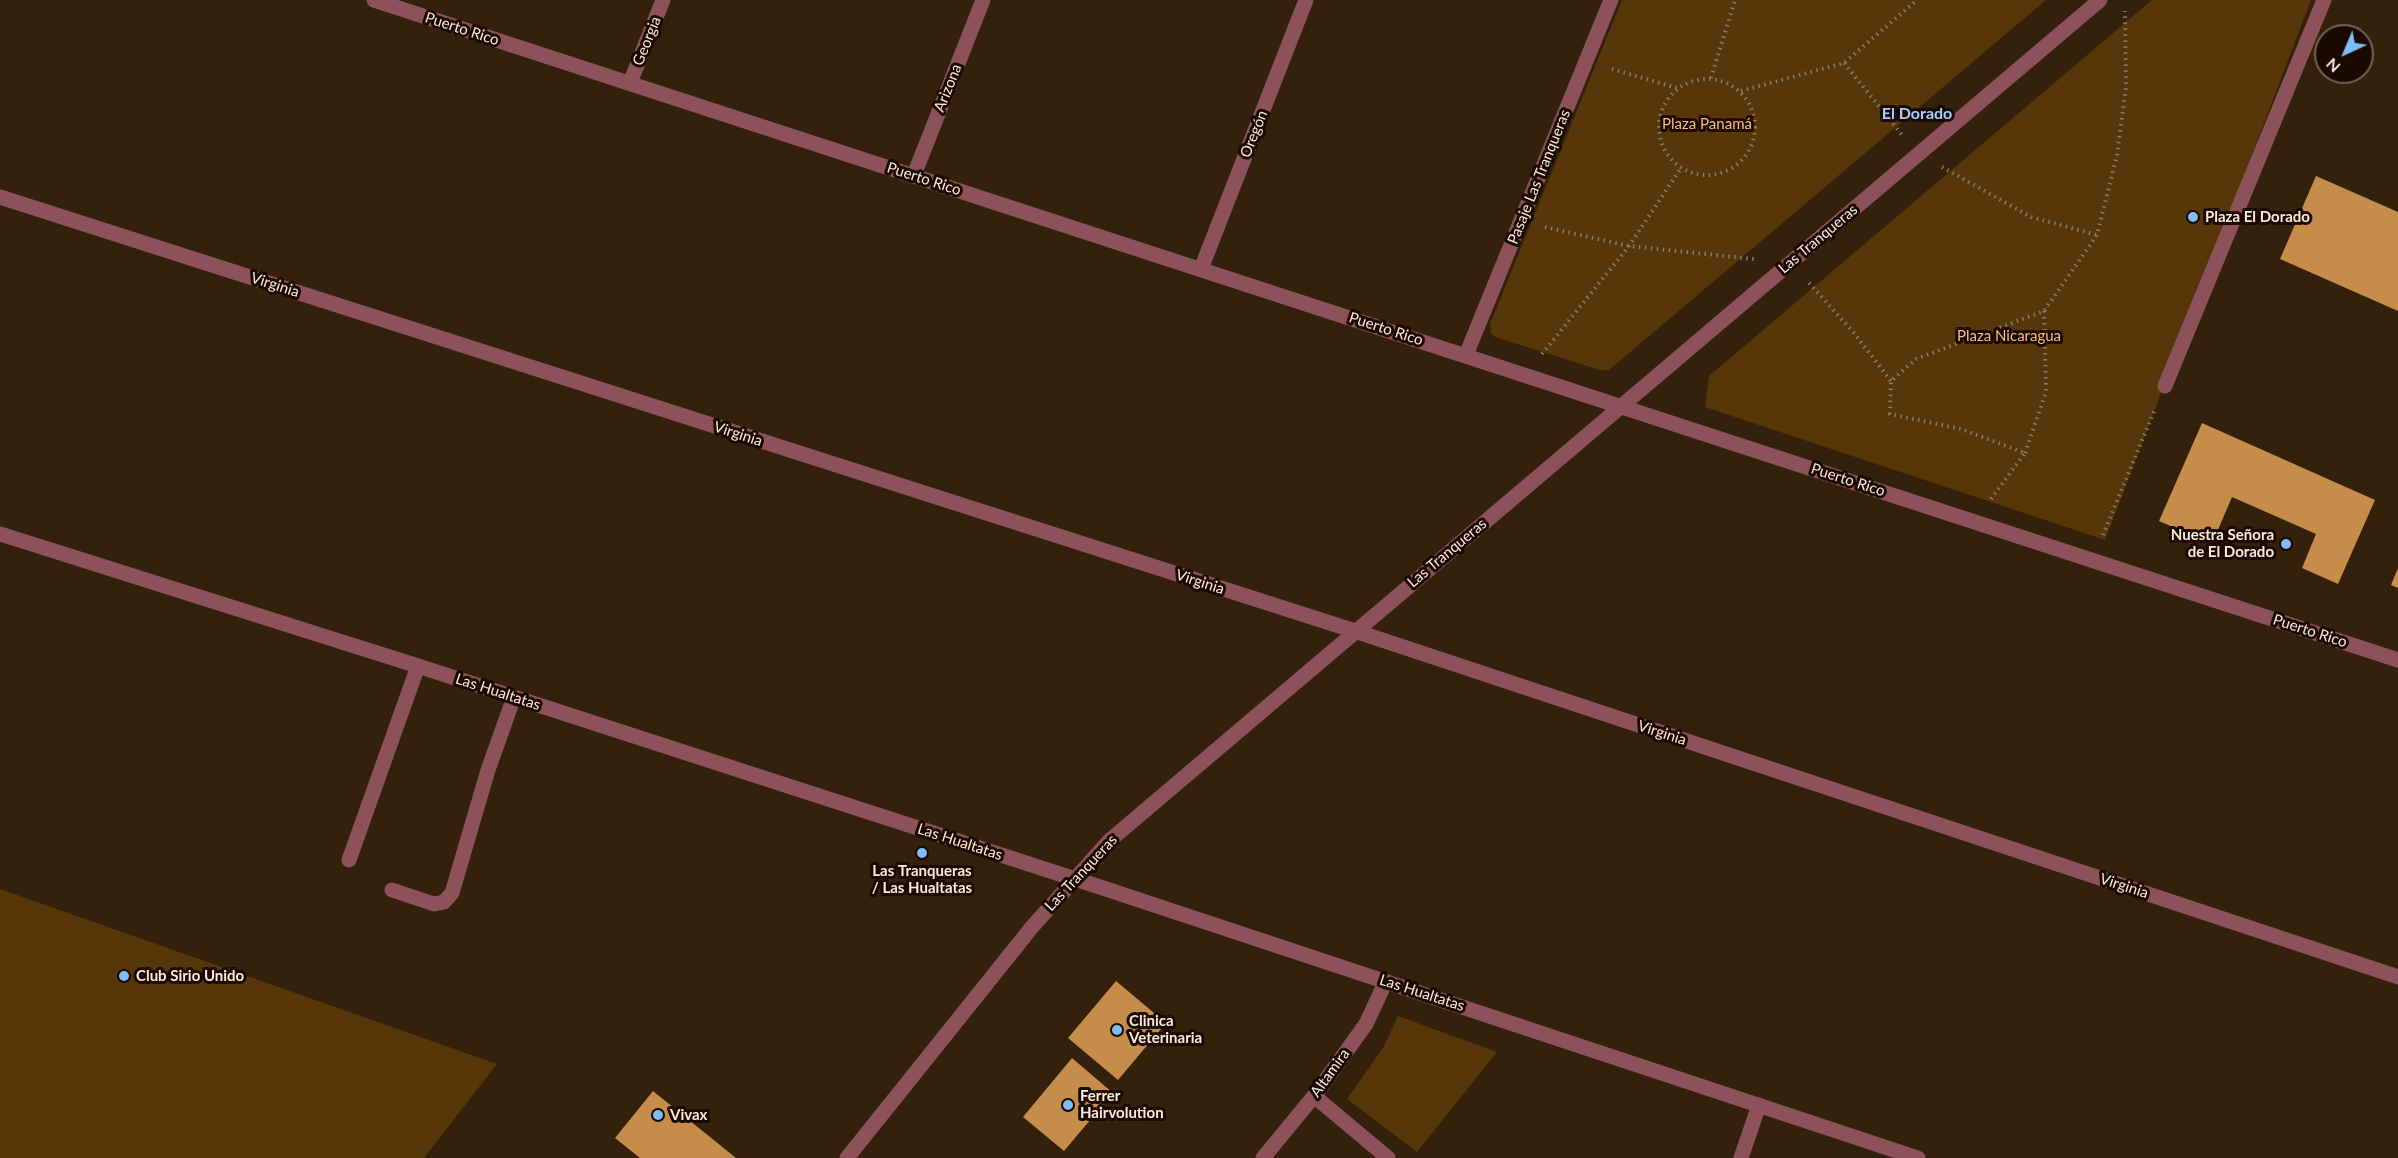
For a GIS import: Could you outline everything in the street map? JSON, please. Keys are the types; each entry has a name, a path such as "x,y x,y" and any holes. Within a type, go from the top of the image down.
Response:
{"street":[{"name":"Puerto Rico","path":"374,0 1622,405 2398,660"},
{"name":"Georgia","path":"630,83 663,0"},
{"name":"Arizona","path":"914,175 983,0"},
{"name":"Oregón","path":"1201,268 1306,0"},
{"name":"Pasaje Las Tranqueras","path":"1466,355 1611,0"},
{"name":"Las Tranqueras","path":"847,1158 1073,879 1121,830 2100,0"},
{"path":"2165,386 2324,0"},
{"name":"Virginia","path":"0,197 1355,631 2398,977"},
{"name":"Las Hualtatas","path":"0,534 514,697 1386,981 1918,1158"},
{"path":"350,860 418,666"},
{"path":"392,890 434,903 444,902 452,893 488,770 514,697"},
{"name":"Altamira","path":"1263,1158 1314,1096 1366,1024 1386,981"},
{"path":"1314,1096 1388,1158"},
{"path":"1741,1158 1759,1105"}],"path":[{"path":"1711,78 1734,0"},
{"path":"1741,91 1844,63 1917,0"},
{"path":"1892,381 1916,359 2044,310 2097,235 2117,155 2124,98 2125,0"},
{"path":"1586,62 1677,88"},
{"path":"1844,63 1918,154 2031,217 2097,235"},
{"path":"1711,78 1728,82 1741,91 1751,104 1756,120 1753,145 1744,160 1730,170 1705,176 1681,168 1668,156 1659,136 1659,118 1665,102 1677,88 1693,81 1711,78"},
{"path":"1526,374 1629,246 1681,168"},
{"path":"1520,222 1629,246 1790,262 1854,333 1892,381 1890,414 1961,429 2025,453"},
{"path":"1974,521 2025,453 2046,392 2044,310"},
{"path":"2093,560 2165,386"}],"green space":[{"name":"Plaza Panamá","path":"1622,0 2046,0 1609,370 1600,370 1495,337 1491,333 1490,324"},
{"name":"Plaza Nicaragua","path":"2152,0 2311,0 2105,540 1705,407 1709,376"},
{"name":"Club Sirio Unido","path":"0,889 497,1064 424,1158 0,1158"},
{"path":"1398,1016 1497,1052 1417,1152 1347,1099 1383,1048"}],"building":[{"path":"2316,176 2398,212 2398,311 2280,259"},
{"path":"2202,423 2375,500 2338,584 2302,568 2316,534 2232,497 2212,544 2159,521"},
{"path":"2398,568 2398,588 2391,585"},
{"name":"Clinica Veterinaria","path":"1116,981 1166,1023 1118,1080 1068,1038"},
{"name":"Ferrer Hairvolution","path":"1072,1058 1113,1093 1064,1151 1023,1117"},
{"name":"Vivax","path":"653,1091 736,1158 640,1158 615,1138"}],"place":[{"name":"Plaza El Dorado","path":"2193,217"},
{"name":"Nuestra Señora de El Dorado","path":"2286,544"},
{"name":"Las Tranqueras / Las Hualtatas","path":"922,853"},
{"name":"Club Sirio Unido","path":"124,976"},
{"name":"Clinica Veterinaria","path":"1117,1030"},
{"name":"Ferrer Hairvolution","path":"1068,1105"},
{"name":"Vivax","path":"658,1115"}],"district":[{"name":"El Dorado","path":"1917,114"}]}
